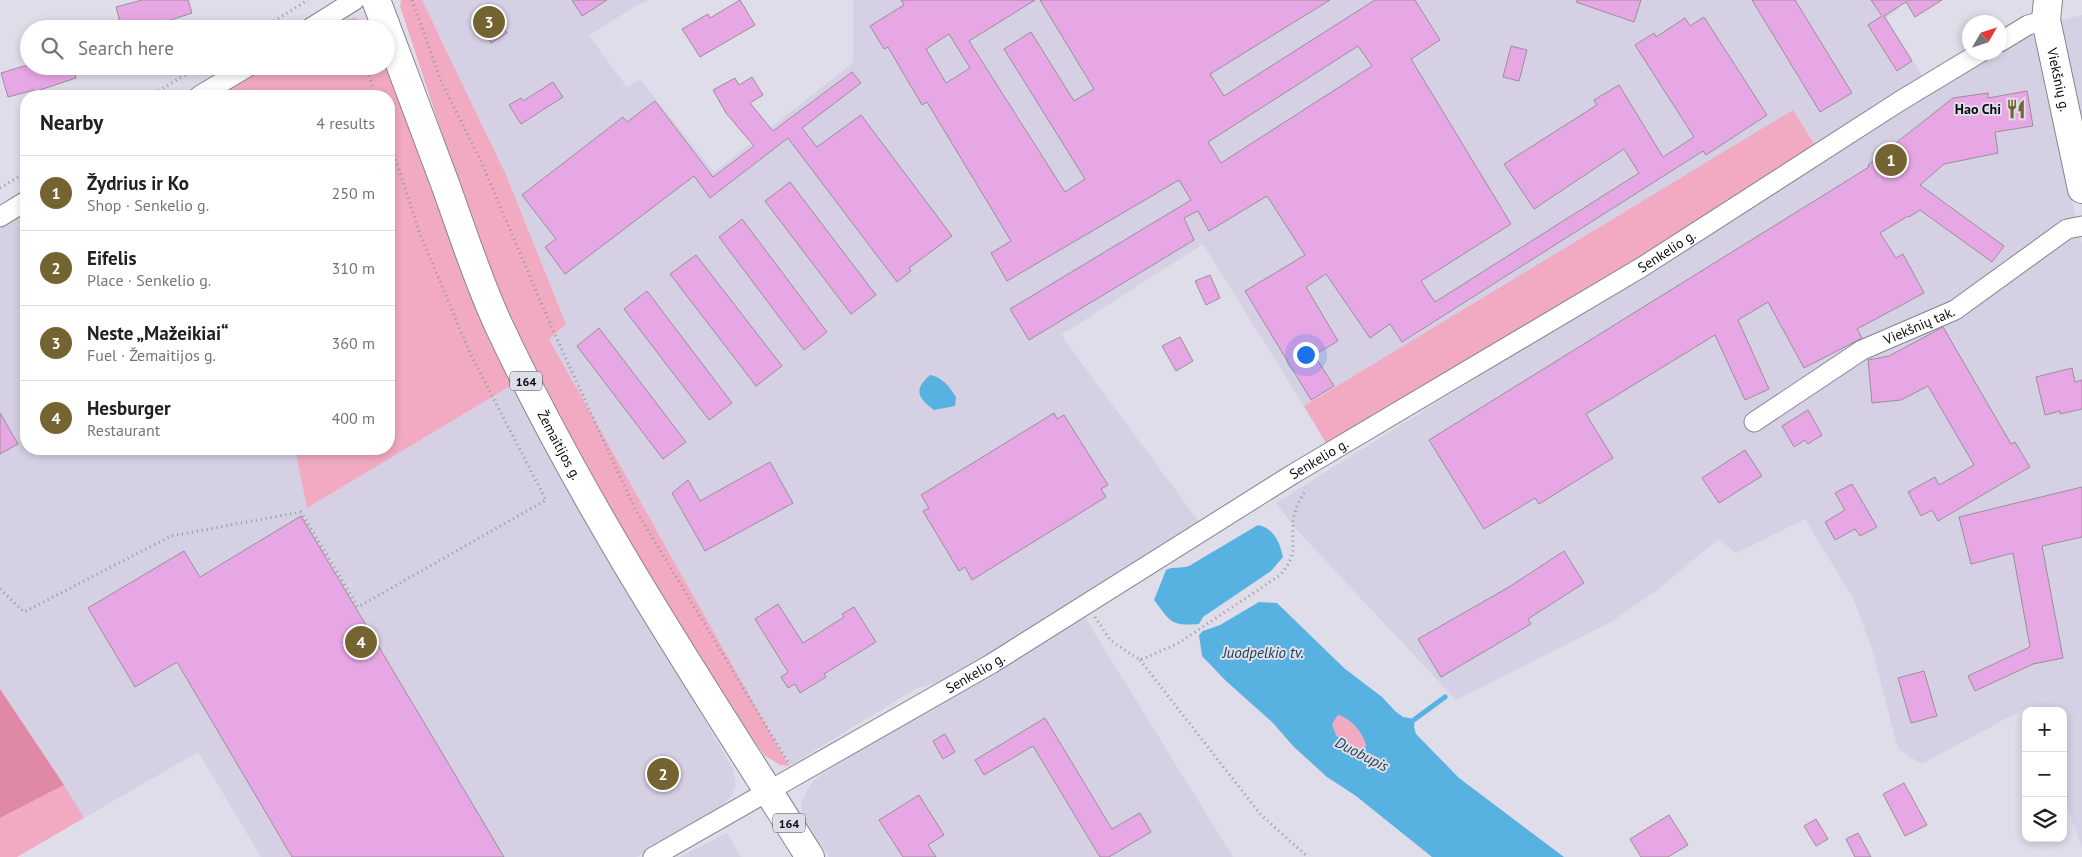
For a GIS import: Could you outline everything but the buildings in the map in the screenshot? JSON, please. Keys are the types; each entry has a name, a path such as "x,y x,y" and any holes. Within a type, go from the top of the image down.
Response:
{"main road":[{"name":"Žemaitijos g.","path":"376,0 384,20"},
{"name":"Viekšnių g.","path":"2047,10 2082,189"},
{"name":"Žemaitijos g.","path":"395,51 472,262 499,325 534,396 642,589 810,857"}],"street":[{"path":"323,20 355,0"},
{"path":"2007,38 2047,10"},
{"name":"Senkelio g.","path":"653,857 991,664 1322,456 1642,267 1900,101 1968,60"},
{"path":"209,90 233,75"},
{"path":"0,217 20,205"},
{"name":"Viekšnių tak.","path":"1754,422 1862,350 1955,310 2067,229 2082,226"}],"path":[{"path":"276,20 308,0"},
{"path":"412,0 441,82 483,166 552,328 635,509 796,774"},
{"path":"160,90 185,75"},
{"path":"369,75 373,90"},
{"path":"0,589 24,612 171,536 301,512 358,607 546,500 468,346 420,234 395,157"},
{"path":"0,188 20,176"},
{"path":"1140,660 1176,644 1279,576 1293,556 1296,510 1305,491"},
{"path":"1086,604 1110,640 1140,660 1261,815 1308,857"}],"shaded area":[{"path":"401,0 422,0 507,177 566,324 549,339 789,766 780,765 764,755 677,629 571,444 516,334 470,219 400,6"},
{"path":"422,0 650,0 637,5 589,36 627,87 640,79 714,172 853,63 853,0 1894,0 1899,9 1886,18 1922,75 1816,147 1793,111 1304,406 1203,244 1061,335 1199,522 1015,640 944,681 917,688 789,766 549,339 566,324 507,177"},
{"path":"2082,15 2082,135 2058,21"},
{"path":"355,18 359,20 345,20"},
{"path":"2028,33 2035,36 2082,245 2082,848 2067,806 2067,707 2032,707 2031,705 2022,707 2022,710 1922,764 1898,749 1872,649 1853,598 1805,519 1736,553 1718,539 1661,587 1611,622 1456,700 1295,528 1276,503 1985,60 2007,60 2007,46"},
{"path":"254,75 389,75 444,216 486,333 512,385 307,508 296,455 395,455 395,90 229,90"},
{"path":"1793,110 1816,147 1657,247 1327,445 1304,406"},
{"path":"20,217 20,455 296,455 307,508 512,385 733,769 736,785 732,796 723,805 636,857 261,857 198,752 84,818 0,689 0,229"},
{"path":"1084,616 1233,857 829,857 803,817 801,804 810,785 820,775"},
{"path":"0,689 64,785 0,818"},
{"path":"1338,715 1347,719 1360,731 1366,746 1362,750 1351,751 1336,735 1332,724"},
{"path":"64,785 84,818 17,857 0,857 0,818"},
{"path":"727,833 741,857 680,857"}],"water":[{"path":"930,375 942,380 951,389 956,397 955,406 934,410 924,402 920,394 921,385"},
{"path":"1258,525 1272,533 1282,552 1283,557 1271,571 1203,617 1199,624 1176,623 1168,618 1154,600 1166,570 1189,566"},
{"name":"Juodpelkio tv.","path":"1259,602 1277,603 1344,668 1382,697 1395,711 1403,717 1415,719 1414,727 1416,734 1459,778 1564,857 1432,857 1356,796 1327,777 1202,656 1199,635 1203,631 1220,625","holes":["1338,715 1342,716 1360,731 1363,736 1366,746 1362,750 1351,751 1336,735 1332,724"]}],"waterway":[{"path":"1415,719 1445,697"}],"place":[{"name":"Neste „Mažeikiai“","path":"489,22"},
{"name":"Hao Chi","path":"2016,109"},
{"name":"Žydrius ir Ko","path":"1891,160"},
{"name":"Hesburger","path":"361,642"},
{"name":"Eifelis","path":"663,774"}],"water label":[{"name":"Duobupis","path":"1362,754"}]}
